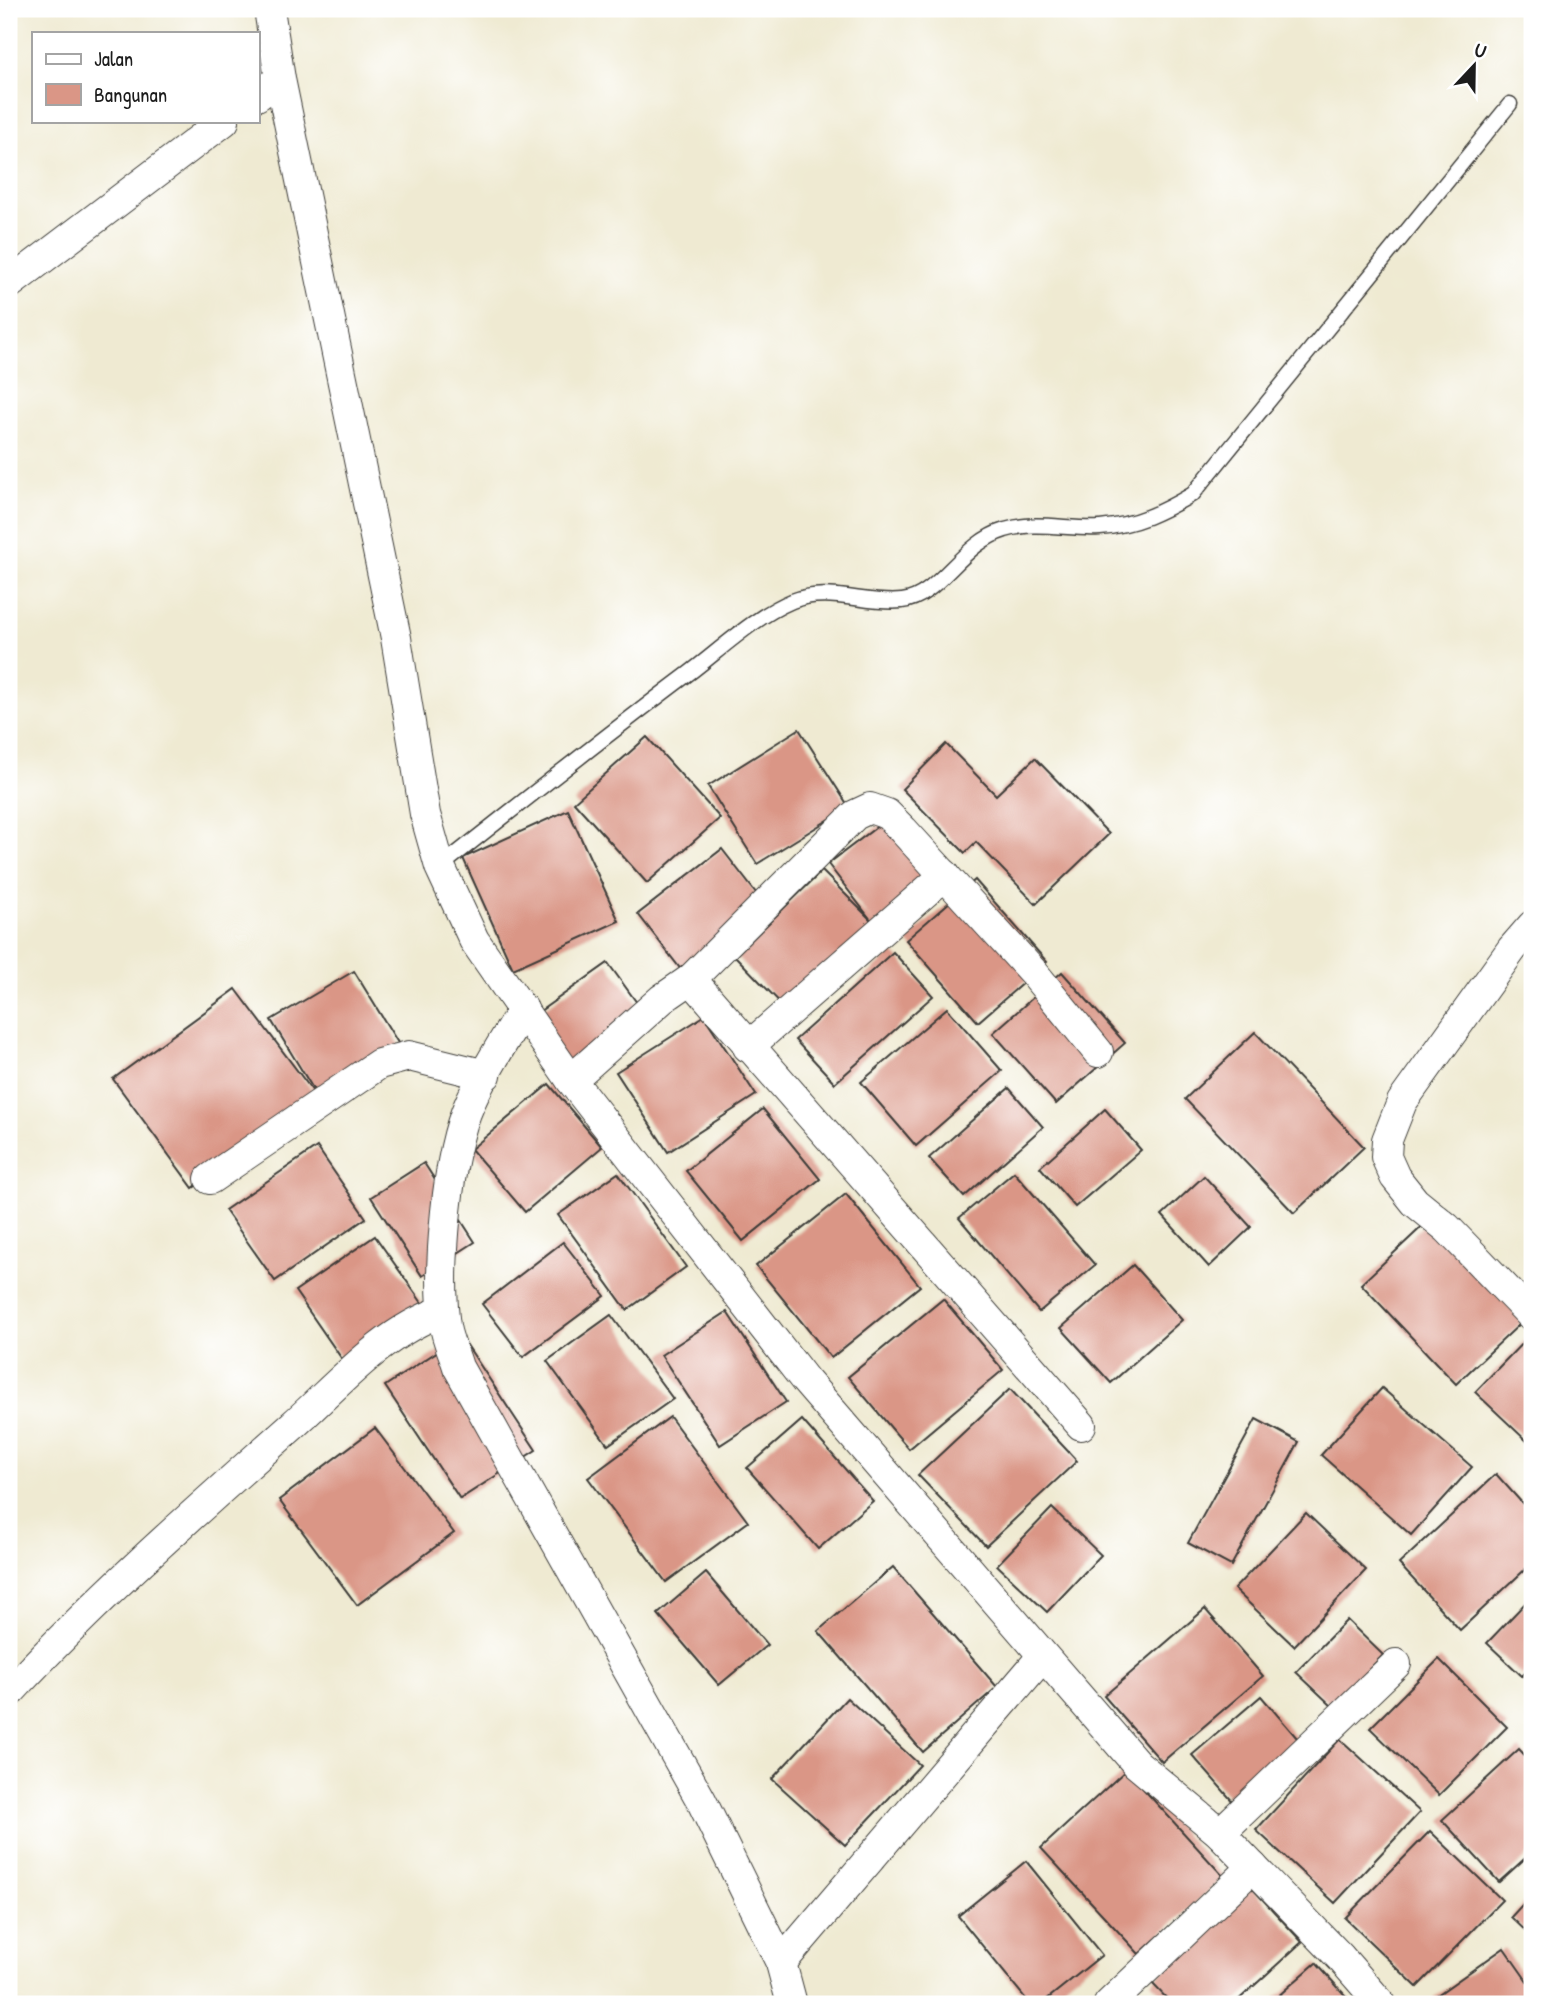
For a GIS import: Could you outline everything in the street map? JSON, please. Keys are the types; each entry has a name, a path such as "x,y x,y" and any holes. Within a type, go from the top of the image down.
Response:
{"street":[{"path":"269,9 269,87 396,638 425,814 440,867 474,940 571,1080 805,1380 1137,1764 1220,1833 1341,1958 1381,2004"},
{"path":"9,284 224,122"},
{"path":"571,1080 662,999 691,979 855,815 870,808 887,814 945,875 1098,1052"},
{"path":"748,1047 945,875"},
{"path":"1532,926 1512,949 1402,1101 1389,1131 1386,1157 1395,1177 1415,1202 1456,1236 1532,1316"},
{"path":"691,979 1080,1425"},
{"path":"523,1009 470,1102 457,1138 450,1183 443,1311 445,1330 458,1367 701,1800 781,1963 792,2004"},
{"path":"210,1178 379,1064 409,1056 486,1075"},
{"path":"9,1693 65,1632 366,1360 424,1318 443,1311"},
{"path":"781,1963 1042,1657"},
{"path":"1220,1833 1396,1664"},
{"path":"1109,2004 1253,1867"}],"lane":[{"path":"440,867 612,730 774,610 810,597 838,595 901,601 915,598 938,583 965,551 1005,530 1034,525 1099,528 1142,522 1193,494 1510,104"}],"building":[{"path":"799,729 849,807 757,864 708,786"},
{"path":"647,737 720,818 647,883 574,802"},
{"path":"946,744 996,795 1035,758 1109,834 1036,904 976,842 965,853 902,789"},
{"path":"568,810 619,921 513,969 463,858"},
{"path":"895,813 942,874 875,925 828,864"},
{"path":"722,849 770,911 686,976 638,914"},
{"path":"822,871 883,932 795,1018 735,956"},
{"path":"975,880 1047,962 978,1022 906,940"},
{"path":"893,952 933,996 835,1083 795,1040"},
{"path":"608,963 648,1018 569,1075 529,1019"},
{"path":"354,971 406,1056 323,1105 271,1020"},
{"path":"1062,972 1125,1043 1056,1104 993,1033"},
{"path":"236,989 317,1097 193,1188 113,1079"},
{"path":"947,1008 1002,1071 916,1146 861,1082"},
{"path":"704,1016 756,1095 668,1152 616,1072"},
{"path":"1255,1032 1364,1147 1294,1213 1185,1099"},
{"path":"549,1084 602,1147 525,1212 471,1149"},
{"path":"1009,1088 1043,1127 964,1197 929,1158"},
{"path":"763,1109 820,1179 743,1241 686,1171"},
{"path":"1105,1109 1141,1150 1075,1207 1040,1167"},
{"path":"317,1147 366,1218 275,1281 225,1210"},
{"path":"424,1163 475,1242 422,1276 371,1197"},
{"path":"1014,1172 1095,1265 1039,1312 959,1218"},
{"path":"618,1173 686,1267 627,1310 558,1215"},
{"path":"1204,1176 1251,1227 1209,1267 1162,1215"},
{"path":"846,1194 920,1286 831,1358 756,1266"},
{"path":"1429,1220 1523,1321 1456,1384 1361,1284"},
{"path":"375,1236 422,1303 342,1359 295,1291"},
{"path":"563,1242 605,1296 523,1357 482,1304"},
{"path":"1133,1265 1182,1320 1111,1383 1061,1328"},
{"path":"943,1299 1003,1370 909,1449 848,1377"},
{"path":"727,1312 786,1402 720,1445 661,1355"},
{"path":"611,1315 673,1399 608,1445 547,1361"},
{"path":"1530,1335 1532,1337 1532,1446 1475,1392"},
{"path":"461,1336 536,1450 460,1499 385,1386"},
{"path":"1382,1388 1472,1467 1411,1535 1321,1455"},
{"path":"1010,1389 1077,1461 986,1546 918,1475"},
{"path":"670,1417 748,1522 666,1582 588,1478"},
{"path":"1256,1419 1299,1442 1231,1566 1188,1543"},
{"path":"802,1420 873,1501 818,1549 747,1468"},
{"path":"375,1428 454,1533 357,1605 279,1500"},
{"path":"1496,1474 1532,1514 1532,1563 1460,1630 1399,1564"},
{"path":"1052,1508 1101,1555 1047,1612 997,1565"},
{"path":"1306,1513 1366,1570 1294,1646 1234,1589"},
{"path":"893,1567 997,1687 923,1752 818,1631"},
{"path":"706,1573 767,1645 719,1685 658,1614"},
{"path":"1532,1596 1532,1666 1522,1676 1487,1643"},
{"path":"1205,1609 1263,1676 1162,1762 1104,1696"},
{"path":"1347,1620 1383,1655 1333,1707 1296,1672"},
{"path":"1439,1659 1507,1727 1439,1795 1370,1728"},
{"path":"1261,1696 1303,1745 1235,1804 1192,1755"},
{"path":"847,1698 920,1765 845,1845 772,1779"},
{"path":"1340,1739 1420,1812 1335,1903 1256,1830"},
{"path":"1519,1749 1532,1763 1532,1852 1499,1882 1442,1820"},
{"path":"1126,1770 1224,1877 1139,1954 1041,1848"},
{"path":"1430,1831 1502,1900 1417,1987 1345,1918"},
{"path":"1026,1861 1102,1955 1041,2004 1030,2004 958,1916"},
{"path":"1252,1888 1302,1942 1234,2004 1172,2004 1151,1982"},
{"path":"1532,1894 1532,1937 1511,1917"},
{"path":"1504,1948 1532,1988 1532,2004 1438,2004 1433,1998"},
{"path":"1316,1963 1353,2004 1269,2004"}]}
